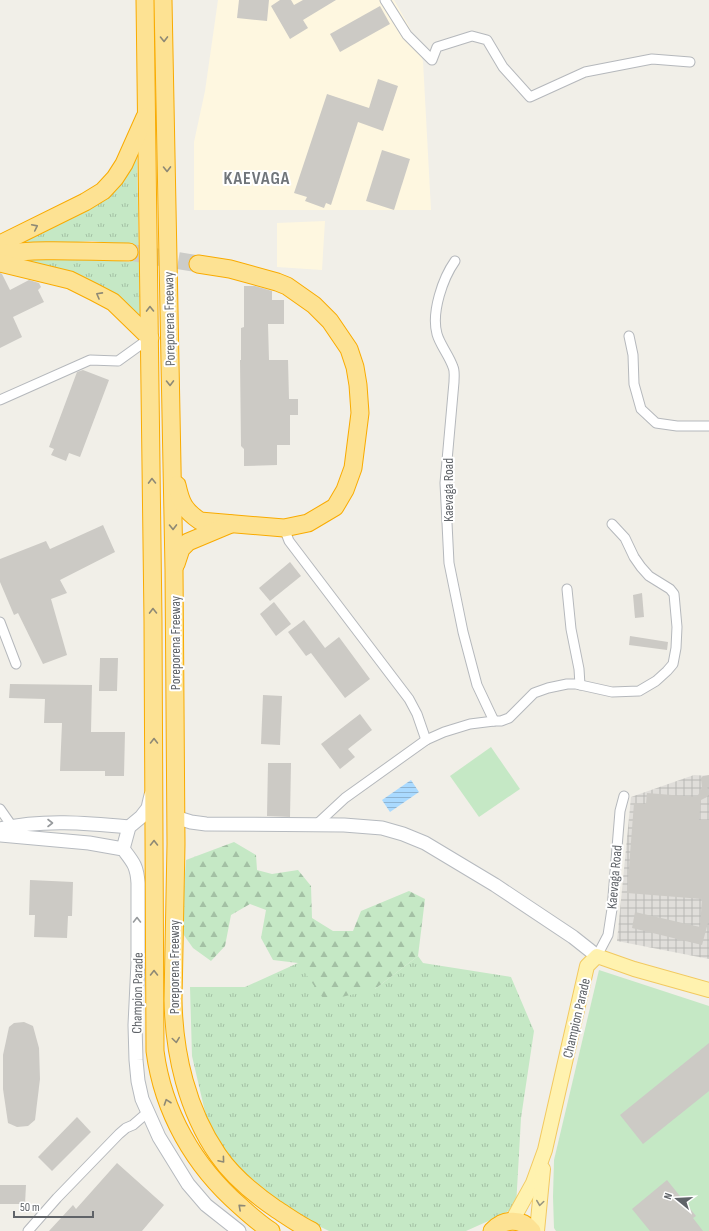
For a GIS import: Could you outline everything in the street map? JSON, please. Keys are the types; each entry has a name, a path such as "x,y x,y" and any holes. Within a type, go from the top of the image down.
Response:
{"highway":[{"name":"Poreporena Freeway","path":"145,0 154,780 154,1042 162,1088 168,1106 179,1130 194,1155 223,1191 253,1218 271,1231"},
{"name":"Poreporena Freeway","path":"163,0 174,569 174,1020 176,1041 183,1074 195,1116 218,1156 239,1180 263,1200 312,1231"},
{"path":"0,244 85,202 103,191 115,178 124,164 147,112"},
{"path":"0,254 50,250 129,252"},
{"path":"0,263 70,280 94,292 113,302 150,338"},
{"path":"172,459 180,497 189,513 200,520 284,528 308,523 335,507 353,468 360,413 358,385 355,367 349,349 330,321 314,305 287,286 230,269 198,264"},
{"path":"174,569 181,548 188,542 234,523"},
{"path":"491,1230 500,1224 512,1221 525,1224 532,1231"}],"main road":[{"path":"10,830 89,842 123,849 129,827 141,817 148,808 154,780"},
{"path":"175,818 206,824 344,825 382,828 403,834 425,844 495,885 573,937 597,956 634,969 709,990"},
{"path":"0,835 10,830 47,823 129,827"},
{"name":"Champion Parade","path":"123,849 137,870 138,962 135,1025 136,1060 138,1081 142,1099 159,1137 188,1184 206,1205 239,1231"},
{"name":"Champion Parade","path":"512,1221 533,1183 545,1150 587,966 597,956"},
{"name":"Champion Parade","path":"537,1231 545,1150"}],"street":[{"path":"385,0 407,35 432,60 437,47 472,36 488,40 502,67 530,97 585,72 652,59 690,62"},
{"name":"Kaevaga Road","path":"455,261 450,269 440,294 436,318 437,334 454,368 445,483 449,563 463,632 477,685 494,720"},
{"path":"629,336 634,384 640,409 656,423 677,426 709,426"},
{"path":"0,400 90,360 118,361 150,338"},
{"path":"317,824 345,798 426,740 444,732 470,724 494,720 501,721 509,718 534,693 540,690 567,684 580,685 612,692 639,691 652,684 667,671 673,664 676,648 677,627 673,591 649,576 634,557 625,538 612,524"},
{"path":"284,528 289,540 409,699 417,714 426,740"},
{"path":"567,589 570,629 579,669 580,685"},
{"path":"0,622 16,664"},
{"name":"Kaevaga Road","path":"597,956 608,935 612,909 620,811 624,796"},
{"path":"0,809 10,830"},
{"path":"28,1231 57,1198 119,1134 126,1128 133,1125 148,1112"}],"shaded area":[{"path":"218,0 394,0 409,26 423,61 431,210 194,210 194,142 205,91"},
{"path":"325,221 322,270 277,267 277,223"},
{"path":"694,775 709,776 709,959 617,941 631,797"}],"green space":[{"path":"137,151 140,321 7,259 109,260 130,262 130,245 92,241 4,247 100,202 124,181"},
{"path":"491,747 520,789 479,817 450,776"},
{"path":"234,842 256,855 257,870 272,874 298,870 311,886 312,918 333,931 353,931 361,911 409,891 425,899 418,956 375,989 325,1001 298,963 273,960 261,938 266,910 250,904 231,915 225,946 211,961 193,948 181,931 186,860"},
{"path":"418,956 423,963 511,977 534,1031 521,1118 516,1207 466,1231 329,1231 294,1214 238,1167 209,1129 192,1056 190,987 245,987 298,963 375,989"},
{"path":"599,970 709,1006 709,1231 556,1231 554,1228 554,1160"}],"water":[{"path":"411,780 419,792 390,812 382,800"}],"building":[{"path":"239,0 269,0 267,21 237,18"},
{"path":"280,0 291,0 294,5 303,0 336,0 303,20 308,28 290,39 271,6"},
{"path":"380,6 390,24 340,52 330,34"},
{"path":"378,79 398,86 383,131 358,122 331,205 326,203 324,208 305,201 307,197 294,193 327,94 369,108"},
{"path":"382,150 410,159 394,210 366,201"},
{"path":"0,273 2,274 10,290 29,280 39,283 41,287 38,290 44,302 13,317 22,337 0,348"},
{"path":"244,286 255,286 272,291 272,300 284,300 284,324 268,324 269,360 288,360 289,399 298,399 298,415 290,415 290,445 277,445 277,465 244,466 244,449 241,446 240,360 241,328 244,327"},
{"path":"83,370 109,380 80,457 69,453 66,461 51,455 54,449 49,447 77,372"},
{"path":"103,525 115,552 60,580 67,593 51,599 67,655 43,664 18,613 14,615 0,582 0,559 46,541 50,549"},
{"path":"290,562 301,576 270,601 259,588"},
{"path":"642,593 644,617 635,618 633,595"},
{"path":"274,602 291,624 276,636 260,614"},
{"path":"304,620 325,648 339,637 370,679 345,698 311,653 306,656 288,632"},
{"path":"630,636 668,642 667,650 629,645"},
{"path":"100,658 118,658 117,691 99,691"},
{"path":"10,684 92,685 91,732 125,732 124,776 105,776 105,771 60,771 62,723 44,723 45,699 9,698"},
{"path":"263,695 282,696 280,745 261,744"},
{"path":"360,714 372,730 348,749 355,757 340,769 321,744"},
{"path":"268,763 291,763 290,817 267,816"},
{"path":"709,775 709,784 707,786 709,794 701,800 699,820 709,820 709,919 702,945 632,928 635,912 700,927 702,899 627,893 634,803 646,804 647,793 697,797 702,788 701,778"},
{"path":"30,880 73,882 72,916 68,916 67,938 34,937 35,915 29,915"},
{"path":"24,1022 33,1026 39,1048 40,1079 35,1120 28,1126 17,1127 8,1123 3,1089 3,1055 9,1027 14,1023"},
{"path":"709,1043 709,1091 643,1144 620,1115"},
{"path":"77,1117 91,1132 52,1171 38,1157"},
{"path":"117,1163 164,1205 142,1231 49,1231 73,1205 76,1209"},
{"path":"667,1180 696,1216 693,1218 703,1231 650,1231 632,1209"},
{"path":"0,1185 26,1185 25,1204 0,1204"}],"tunnel":[{"path":"129,252 198,264"}],"district":[{"name":"KAEVAGA","path":"257,178"}]}
